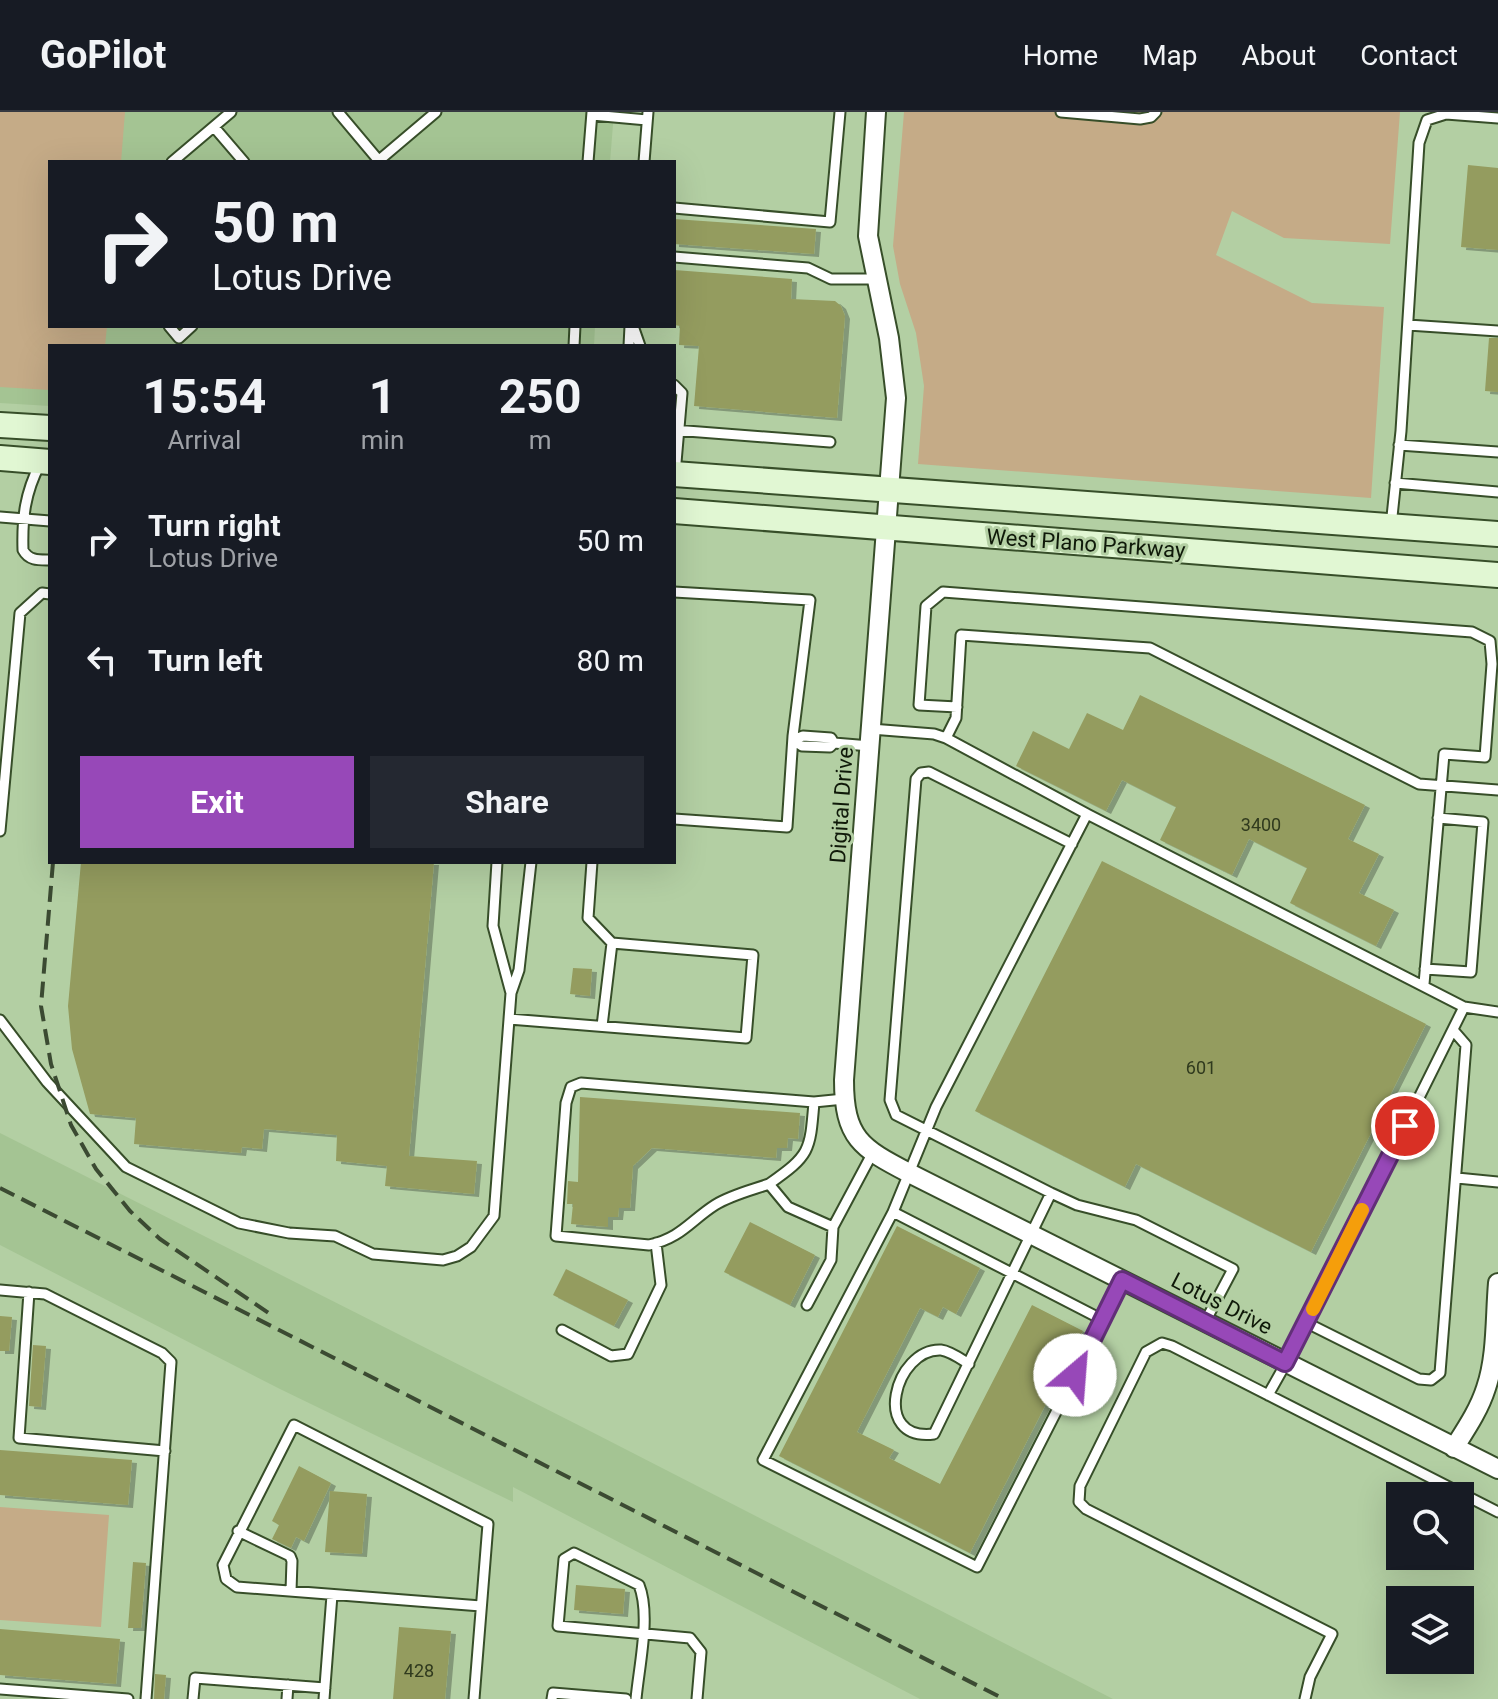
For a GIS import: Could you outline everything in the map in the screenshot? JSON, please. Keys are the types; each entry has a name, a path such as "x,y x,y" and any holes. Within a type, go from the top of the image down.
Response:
{"main road":[{"path":"0,425 48,428"},
{"path":"0,458 46,462"},
{"name":"West Plano Parkway","path":"676,474 1498,534"},
{"name":"West Plano Parkway","path":"676,511 1498,575"},
{"path":"1202,551 1204,513"}],"street":[{"name":"Digital Drive","path":"848,1124 844,1099 896,398 895,378 868,236 876,112"},
{"name":"Lotus Drive","path":"848,1124 872,1154 1498,1469"},
{"path":"1454,1448 1487,1387 1496,1334 1498,1283"}],"lane":[{"path":"174,160 231,112"},
{"path":"338,112 377,160"},
{"path":"381,160 436,112"},
{"path":"676,208 830,222 840,112"},
{"path":"1061,112 1140,119 1151,117 1156,112"},
{"path":"588,160 592,114 648,116 644,160"},
{"path":"1391,526 1419,143 1427,120 1446,114 1498,118"},
{"path":"214,127 242,160"},
{"path":"676,257 808,268 831,279 875,279"},
{"path":"1408,325 1498,331"},
{"path":"171,328 179,338 190,328"},
{"path":"676,387 682,393 676,430 830,442"},
{"path":"1399,445 1498,452"},
{"path":"46,462 29,485 22,519 26,556 48,560"},
{"path":"1395,483 1498,492"},
{"path":"0,517 48,521"},
{"path":"676,592 810,600 793,740 787,827 676,819"},
{"path":"957,707 919,705 926,606 943,592 1472,632 1490,641 1492,664 1485,757 1444,754 1424,984"},
{"path":"0,831 20,613 42,593 48,594"},
{"path":"946,738 956,718 961,635 1150,648 1419,784 1498,790"},
{"path":"793,740 802,746 830,747 834,743 870,737 934,734 946,738 1087,814 1464,1007 1498,1012"},
{"path":"1072,844 929,772 921,773 916,779 890,1100 896,1115 1051,1193 1077,1205 1136,1220 1233,1269 1205,1322"},
{"path":"1087,814 926,1129 893,1212 763,1460 977,1567 1122,1280"},
{"path":"1425,969 1471,972 1483,822 1438,818"},
{"path":"497,864 493,926 511,993"},
{"path":"0,1020 47,1082 126,1167 239,1223 289,1233 335,1236 373,1254 443,1260 457,1256 471,1247 494,1216 511,993 519,970 531,864"},
{"path":"509,1019 746,1038 753,955 612,943 588,918 592,864"},
{"path":"602,1026 612,943"},
{"path":"1268,1395 1464,1007"},
{"path":"1307,1323 1419,1379 1431,1380 1440,1373 1466,1045 1453,1030"},
{"path":"814,1102 808,1151 803,1158 769,1184 723,1201 677,1236 656,1243 556,1236 566,1103 571,1087 581,1083 814,1102 844,1099"},
{"path":"807,1305 831,1260 833,1227 872,1154"},
{"path":"1457,1178 1498,1182"},
{"path":"769,1184 788,1207 833,1227"},
{"path":"969,1364 944,1350 926,1354 910,1365 896,1391 894,1403 902,1425 912,1433 934,1434 969,1364 1030,1234 1051,1193"},
{"path":"893,1212 1103,1320"},
{"path":"562,1330 611,1356 628,1354 661,1285 656,1243"},
{"path":"0,1290 51,1296 168,1358 172,1367 146,1699"},
{"path":"29,1292 19,1438 165,1451"},
{"path":"1305,1699 1310,1677 1332,1634 1086,1509 1079,1502 1077,1494 1146,1352 1162,1343 1172,1346 1498,1512"},
{"path":"474,1699 488,1524 294,1425 224,1557 226,1579 237,1587 481,1606"},
{"path":"238,1531 290,1556 291,1591"},
{"path":"636,1699 642,1633 645,1600 639,1585 574,1553 564,1559 558,1626 642,1633 690,1638 701,1652 697,1699"},
{"path":"324,1699 332,1595"},
{"path":"193,1699 195,1678 325,1688"},
{"path":"287,1699 288,1685"},
{"path":"0,1689 128,1699"},
{"path":"552,1696 626,1699"}],"shaded area":[{"path":"0,112 614,112 610,160 48,160 48,328 595,328 594,344 48,344 48,406 0,403"},
{"path":"0,112 125,112 121,160 48,160 48,328 107,328 105,344 48,344 48,390 0,387"},
{"path":"904,112 1400,112 1390,244 1284,238 1232,211 1216,255 1312,303 1384,307 1371,498 918,464 924,386 916,333 900,284 893,246"},
{"path":"0,1133 1113,1699 920,1699 513,1487 513,1502 280,1389 0,1245"},
{"path":"0,1507 109,1515 101,1627 0,1620"}],"building":[{"path":"1468,165 1498,168 1498,250 1461,247"},
{"path":"676,219 816,229 814,254 676,244"},
{"path":"676,270 792,279 791,299 835,301 845,316 837,418 694,406 699,346 679,345 680,326 676,325"},
{"path":"1489,338 1498,338 1498,392 1485,391"},
{"path":"1140,695 1365,805 1348,839 1379,854 1359,893 1394,910 1376,946 1290,903 1307,868 1249,839 1232,875 1160,840 1176,807 1122,780 1106,811 1016,766 1033,731 1069,749 1087,713 1123,730"},
{"path":"1102,861 1426,1024 1311,1252 1136,1164 1125,1187 975,1111"},
{"path":"81,864 434,864 409,1156 477,1161 474,1194 385,1186 387,1166 336,1161 337,1135 264,1129 262,1149 242,1147 241,1153 134,1144 136,1118 90,1114 72,1049 68,1006"},
{"path":"573,968 592,969 590,996 570,994"},
{"path":"580,1097 800,1113 798,1139 788,1138 787,1148 777,1148 776,1158 652,1148 633,1166 630,1208 619,1208 618,1217 608,1217 608,1227 571,1224 573,1204 567,1204 568,1181 578,1182"},
{"path":"750,1222 815,1255 790,1305 724,1272"},
{"path":"897,1226 980,1268 956,1314 943,1307 938,1317 920,1308 857,1432 894,1450 889,1458 940,1484 1032,1305 1083,1331 970,1553 779,1456"},
{"path":"566,1269 628,1300 614,1326 553,1295"},
{"path":"0,1316 12,1317 9,1351 0,1351"},
{"path":"33,1345 46,1346 41,1407 29,1406"},
{"path":"0,1450 132,1460 128,1505 0,1495"},
{"path":"299,1466 331,1483 304,1541 296,1537 291,1548 272,1539 279,1525 272,1521"},
{"path":"330,1491 367,1494 362,1554 325,1552"},
{"path":"133,1562 146,1563 141,1628 128,1628"},
{"path":"576,1585 625,1589 623,1614 574,1610"},
{"path":"399,1627 451,1631 445,1699 393,1699"},
{"path":"0,1629 120,1639 116,1684 0,1675"},
{"path":"155,1674 166,1675 164,1699 154,1699"}],"railway":[{"path":"53,864 41,1006 51,1064 71,1125 96,1169 130,1211 160,1239 273,1316"},
{"path":"0,1188 1004,1699"}],"slow traffic":[{"path":"1313,1309 1362,1210"}],"route":[{"path":"1075,1375 1122,1280 1285,1363 1405,1126"}]}
